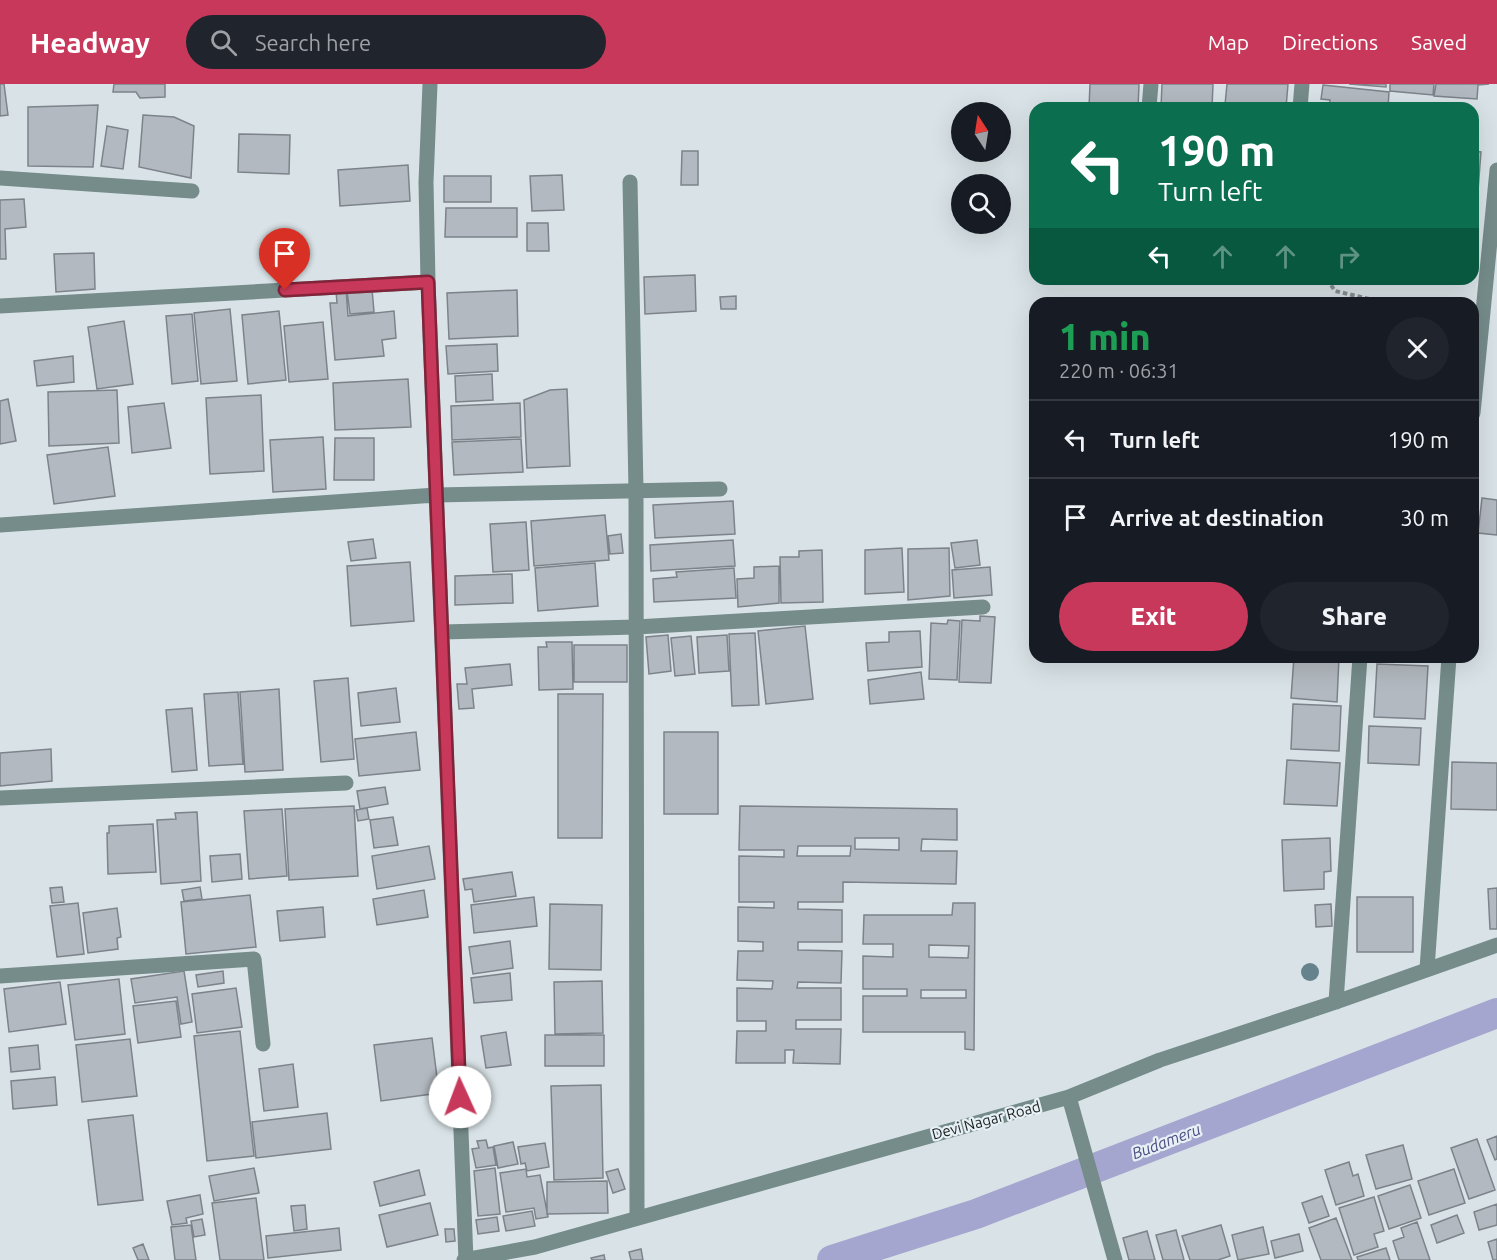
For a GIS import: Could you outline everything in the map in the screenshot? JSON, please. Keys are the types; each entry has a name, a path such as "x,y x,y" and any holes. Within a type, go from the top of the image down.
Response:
{"street":[{"path":"430,84 426,182 428,282 465,1260"},
{"path":"1150,102 1151,84"},
{"path":"1300,102 1302,84"},
{"path":"1479,352 1497,170"},
{"path":"0,178 192,191"},
{"path":"630,182 636,490 637,1216"},
{"path":"0,306 428,282"},
{"path":"0,525 436,495 720,489"},
{"path":"442,632 636,627 983,607"},
{"path":"1336,1002 1360,663"},
{"path":"1427,969 1449,663"},
{"path":"0,798 346,783"},
{"name":"Devi Nagar Road","path":"465,1260 534,1247 637,1216 1069,1097 1160,1060 1336,1002 1497,945"},
{"path":"0,976 254,959 263,1044"},
{"path":"1069,1097 1114,1256"}],"path":[{"path":"1331,285 1335,291 1361,297"}],"building":[{"path":"0,84 4,84 8,115 0,116"},
{"path":"114,84 165,84 165,97 140,98 136,92 113,92"},
{"path":"1090,84 1139,84 1138,102 1089,102"},
{"path":"1162,84 1213,84 1212,102 1161,102"},
{"path":"1227,84 1288,84 1286,102 1225,102"},
{"path":"1349,84 1386,84 1386,87"},
{"path":"1390,84 1434,84 1433,95 1390,91"},
{"path":"1436,84 1489,84 1478,85 1477,99 1434,96"},
{"path":"1323,85 1389,92 1388,102 1330,102 1330,100 1321,99"},
{"path":"98,105 93,167 28,166 28,107"},
{"path":"143,115 174,117 194,126 191,178 139,167"},
{"path":"107,126 128,130 123,169 101,166"},
{"path":"239,134 290,135 289,174 238,172"},
{"path":"682,151 698,151 698,185 681,185"},
{"path":"1479,152 1481,152 1479,177"},
{"path":"408,165 410,201 340,206 338,170"},
{"path":"562,175 564,210 532,211 530,176"},
{"path":"444,176 491,176 491,202 444,202"},
{"path":"24,199 26,227 5,229 6,259 0,259 0,200"},
{"path":"446,208 517,208 517,237 445,237"},
{"path":"527,223 548,223 549,251 527,251"},
{"path":"94,253 95,289 56,292 54,254"},
{"path":"695,275 696,311 645,314 644,277"},
{"path":"372,289 374,312 350,314 347,291"},
{"path":"346,290 348,316 394,311 396,338 382,340 384,356 335,360 330,303 337,303 336,291"},
{"path":"517,290 518,336 449,339 447,293"},
{"path":"736,296 736,309 721,309 720,297"},
{"path":"230,309 237,381 201,384 194,313"},
{"path":"279,311 286,380 248,384 242,315"},
{"path":"192,314 198,381 172,384 166,316"},
{"path":"124,321 133,384 97,389 88,327"},
{"path":"323,322 328,379 289,382 284,326"},
{"path":"497,344 498,371 448,374 446,346"},
{"path":"73,356 74,382 37,386 34,361"},
{"path":"492,374 493,400 456,402 455,376"},
{"path":"408,379 411,427 335,430 333,383"},
{"path":"567,389 570,466 527,468 524,400 550,390"},
{"path":"117,390 119,443 49,446 48,392"},
{"path":"261,395 264,471 210,474 206,398"},
{"path":"8,399 16,441 0,444 0,401"},
{"path":"164,403 171,448 132,453 128,407"},
{"path":"520,403 521,437 452,440 451,406"},
{"path":"323,437 326,489 273,492 270,440"},
{"path":"335,438 374,438 374,480 334,480"},
{"path":"521,439 523,472 454,475 452,442"},
{"path":"108,447 115,496 54,504 47,455"},
{"path":"1482,498 1497,500 1497,535 1479,533"},
{"path":"733,501 735,534 655,538 653,505"},
{"path":"605,515 609,560 534,566 531,521"},
{"path":"526,522 529,570 493,572 490,524"},
{"path":"621,534 623,553 610,554 608,536"},
{"path":"373,539 376,558 351,561 348,542"},
{"path":"733,540 735,566 651,571 650,545"},
{"path":"977,540 980,565 955,568 951,543"},
{"path":"902,548 904,592 865,594 865,550"},
{"path":"949,548 950,596 908,600 908,549"},
{"path":"822,550 823,602 781,603 780,557 799,557 799,551"},
{"path":"410,562 414,621 351,626 347,566"},
{"path":"595,563 598,606 538,611 535,568"},
{"path":"779,566 779,603 738,607 737,579 754,578 754,567"},
{"path":"990,567 992,595 954,598 952,570"},
{"path":"734,568 736,598 654,602 653,579 677,577 676,572"},
{"path":"512,574 513,603 455,605 455,576"},
{"path":"980,616 995,617 991,683 959,682 962,620 980,621"},
{"path":"948,620 960,621 957,680 929,679 931,623 947,624"},
{"path":"805,626 813,699 766,704 758,631"},
{"path":"920,631 922,667 868,671 866,643 889,642 889,632"},
{"path":"755,633 759,705 732,706 729,634"},
{"path":"668,635 671,671 649,674 646,637"},
{"path":"727,635 729,671 699,673 697,637"},
{"path":"691,636 695,674 675,676 671,638"},
{"path":"546,642 572,642 573,689 539,690 538,647 547,647"},
{"path":"574,645 627,645 627,682 574,682"},
{"path":"1294,663 1339,663 1337,702 1291,698"},
{"path":"510,664 512,685 472,689 474,708 459,709 457,684 467,684 465,668"},
{"path":"1377,664 1428,666 1425,719 1374,717"},
{"path":"921,672 924,699 870,704 868,680"},
{"path":"348,678 354,759 321,762 314,681"},
{"path":"396,688 400,722 361,726 358,693"},
{"path":"279,689 283,770 245,772 240,692"},
{"path":"238,692 243,764 209,766 204,694"},
{"path":"558,694 603,694 602,838 558,838"},
{"path":"1293,704 1341,706 1339,751 1291,749"},
{"path":"192,708 197,770 172,772 166,710"},
{"path":"1369,726 1421,728 1419,765 1368,763"},
{"path":"416,732 420,770 359,776 355,739"},
{"path":"664,732 718,732 718,814 664,814"},
{"path":"51,749 52,781 0,786 0,753"},
{"path":"1287,760 1340,763 1337,806 1284,804"},
{"path":"1452,762 1497,763 1497,810 1451,809"},
{"path":"385,787 388,804 360,809 357,791"},
{"path":"354,806 358,876 289,880 285,809"},
{"path":"740,806 957,809 957,840 922,839 921,851 957,851 956,884 843,882 843,902 798,902 798,909 842,910 842,942 798,942 798,950 842,951 841,983 798,982 797,988 841,988 841,1020 796,1020 796,1029 841,1029 840,1064 793,1063 794,1050 785,1050 785,1063 736,1063 737,1031 766,1031 766,1021 737,1021 737,988 772,989 773,981 737,980 738,951 763,951 763,942 738,941 738,907 774,908 774,902 739,902 739,856 784,857 784,850 739,850","holes":["855,838 899,838 899,850 855,849","798,846 851,846 850,856 797,856"]},
{"path":"367,808 369,819 358,821 356,810"},
{"path":"282,809 287,876 249,879 244,811"},
{"path":"197,812 201,881 161,884 157,820 176,819 175,813"},
{"path":"393,817 398,845 374,848 370,820"},
{"path":"153,824 156,872 108,874 107,833 109,833 109,826"},
{"path":"1330,838 1331,871 1324,872 1324,889 1284,891 1282,840"},
{"path":"429,846 435,879 377,889 372,856"},
{"path":"240,854 242,879 212,882 210,856"},
{"path":"512,872 516,896 474,902 472,889 465,890 463,879"},
{"path":"62,887 64,902 52,903 50,888"},
{"path":"200,887 202,899 184,901 182,890"},
{"path":"1497,888 1497,929 1490,929 1488,889"},
{"path":"424,890 428,917 377,925 373,899"},
{"path":"250,895 256,947 186,954 181,902"},
{"path":"534,897 537,926 474,933 471,905"},
{"path":"1357,897 1413,897 1413,952 1357,952"},
{"path":"78,903 84,954 57,957 50,906"},
{"path":"953,903 975,903 974,1050 965,1049 965,1032 863,1032 863,996 907,996 907,989 863,989 863,956 893,957 893,944 863,944 864,915 952,915","holes":["929,945 969,946 968,958 929,957","921,990 966,990 966,998 921,998"]},
{"path":"550,904 602,905 601,970 549,969"},
{"path":"1331,904 1332,926 1316,927 1315,905"},
{"path":"323,907 325,937 280,941 277,911"},
{"path":"117,908 121,937 117,938 118,949 88,953 83,913"},
{"path":"510,941 513,968 473,974 469,947"},
{"path":"184,971 192,1022 181,1024 177,997 135,1003 131,979"},
{"path":"223,971 224,983 198,987 196,975"},
{"path":"510,973 512,1000 474,1003 471,978"},
{"path":"119,979 125,1034 75,1040 68,985"},
{"path":"602,981 603,1033 555,1034 554,982"},
{"path":"60,982 66,1024 9,1032 4,989"},
{"path":"236,988 242,1027 197,1033 192,994"},
{"path":"176,1001 181,1037 138,1043 133,1006"},
{"path":"240,1031 254,1156 207,1161 194,1036"},
{"path":"506,1032 511,1065 486,1068 481,1036"},
{"path":"545,1035 604,1035 604,1066 545,1066"},
{"path":"432,1038 439,1093 381,1101 374,1045"},
{"path":"130,1039 137,1096 82,1102 76,1045"},
{"path":"38,1045 40,1069 11,1072 9,1048"},
{"path":"293,1064 298,1107 264,1111 259,1069"},
{"path":"55,1077 57,1105 13,1109 11,1081"},
{"path":"601,1085 603,1178 554,1180 551,1086"},
{"path":"327,1113 331,1149 256,1158 252,1122"},
{"path":"133,1115 143,1200 98,1205 88,1120"},
{"path":"1497,1136 1497,1159 1495,1160 1487,1140"},
{"path":"1477,1139 1495,1190 1469,1199 1451,1148"},
{"path":"486,1140 488,1148 493,1147 496,1165 476,1168 472,1149 479,1148 477,1141"},
{"path":"513,1142 518,1164 498,1168 494,1146"},
{"path":"545,1143 549,1167 527,1171 525,1163 521,1164 518,1147"},
{"path":"1403,1145 1412,1179 1376,1189 1366,1155"},
{"path":"1349,1162 1353,1176 1358,1174 1364,1196 1336,1205 1325,1170"},
{"path":"254,1168 259,1193 214,1201 209,1176"},
{"path":"495,1168 500,1214 478,1216 474,1171"},
{"path":"526,1169 527,1177 540,1175 548,1217 536,1219 534,1208 506,1212 500,1173"},
{"path":"618,1169 625,1189 613,1193 606,1172"},
{"path":"1454,1169 1465,1203 1429,1215 1418,1181"},
{"path":"419,1170 425,1195 380,1206 374,1182"},
{"path":"607,1181 608,1213 547,1214 547,1182"},
{"path":"1410,1185 1421,1218 1389,1229 1378,1196"},
{"path":"200,1195 203,1214 186,1218 187,1223 172,1225 167,1201"},
{"path":"1322,1196 1329,1216 1309,1223 1302,1203"},
{"path":"1374,1197 1384,1231 1374,1234 1378,1247 1354,1255 1339,1208"},
{"path":"256,1198 264,1260 220,1260 212,1203"},
{"path":"430,1203 438,1235 387,1247 379,1215"},
{"path":"1497,1204 1497,1225 1479,1230 1474,1212"},
{"path":"305,1205 307,1229 294,1231 291,1206"},
{"path":"532,1211 535,1226 506,1231 503,1216"},
{"path":"1457,1215 1464,1233 1437,1243 1431,1225"},
{"path":"497,1217 499,1231 478,1234 476,1220"},
{"path":"1336,1218 1352,1260 1321,1260 1309,1228"},
{"path":"202,1219 205,1235 194,1237 191,1221"},
{"path":"1417,1222 1430,1260 1399,1260 1393,1241 1404,1237 1401,1228"},
{"path":"191,1225 196,1260 175,1260 171,1227"},
{"path":"1221,1225 1230,1256 1218,1260 1190,1260 1182,1236"},
{"path":"1263,1227 1269,1254 1238,1260 1232,1235"},
{"path":"339,1228 341,1250 268,1258 266,1236"},
{"path":"445,1229 454,1229 455,1241 446,1242"},
{"path":"1176,1230 1184,1260 1163,1260 1156,1235"},
{"path":"1147,1231 1155,1260 1129,1260 1123,1238"},
{"path":"1299,1234 1303,1251 1275,1258 1271,1241"},
{"path":"1497,1239 1497,1260 1493,1260 1488,1242"},
{"path":"143,1244 149,1260 138,1260 133,1248"},
{"path":"1386,1248 1390,1260 1358,1260 1357,1257"},
{"path":"641,1249 643,1260 631,1260 629,1252"},
{"path":"604,1255 605,1260 592,1260 591,1258"}],"waterway":[{"name":"Budameru","path":"832,1260 976,1214 1497,1013"}],"route":[{"path":"285,290 428,282 460,1097"}]}
